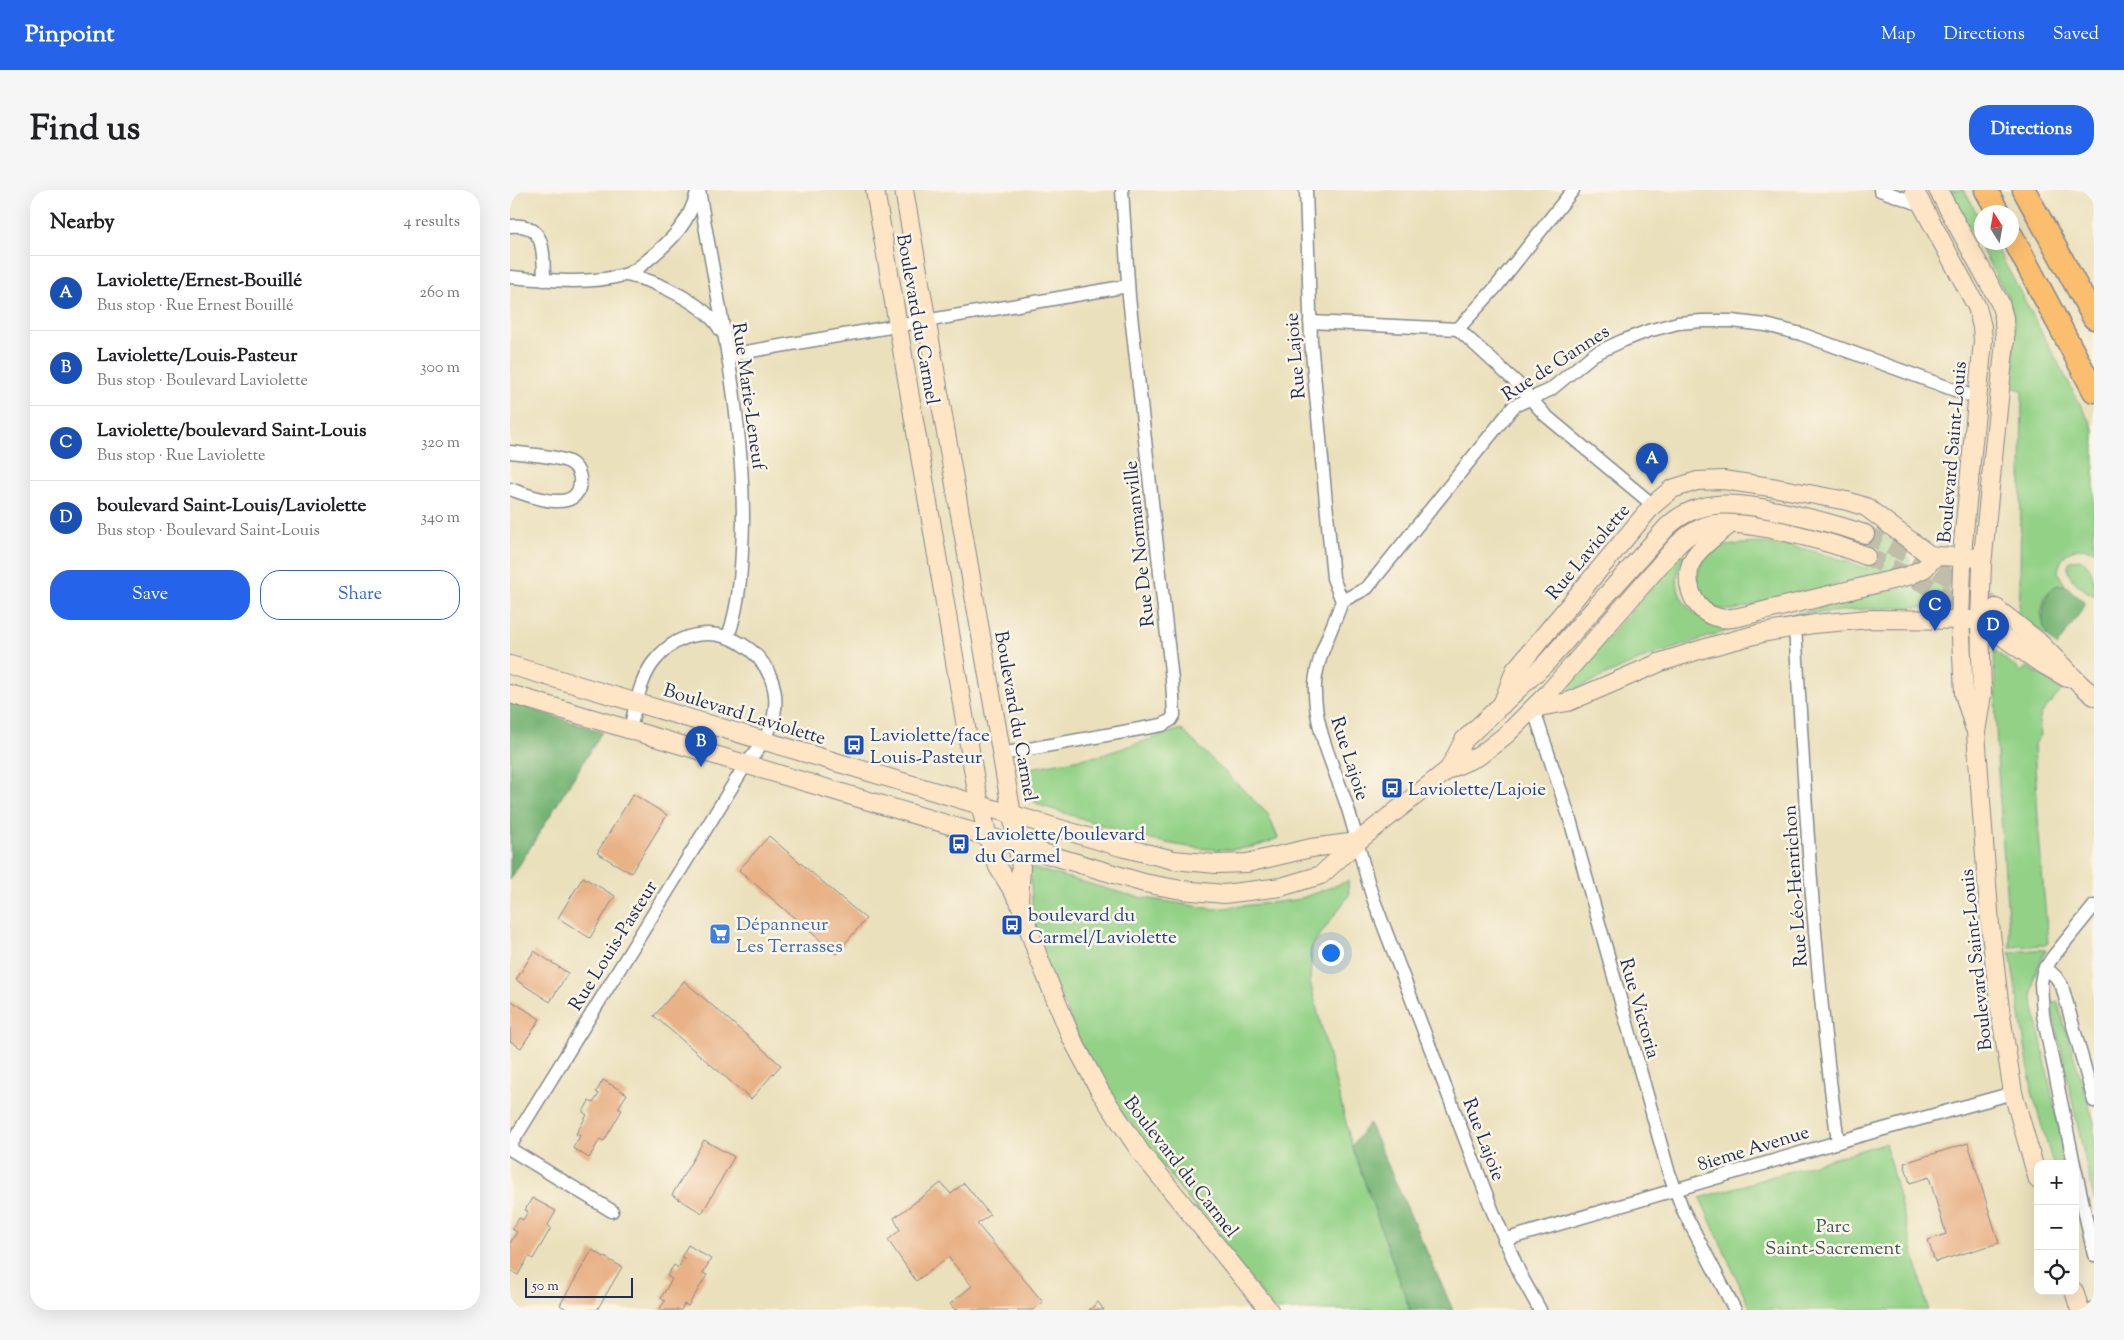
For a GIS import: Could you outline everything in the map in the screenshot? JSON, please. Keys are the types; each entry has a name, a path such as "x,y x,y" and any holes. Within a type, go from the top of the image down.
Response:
{"highway":[{"path":"1986,190 1994,205"},
{"path":"2024,190 2094,318"},
{"path":"2019,249 2094,391"}],"street":[{"path":"627,275 667,245 677,234 691,211 698,190"},
{"name":"Rue Marie-Leneuf","path":"698,190 728,355 740,443 743,510 741,568 733,621 728,638"},
{"name":"Boulevard du Carmel","path":"875,190 980,805 988,838 998,867 1019,901 1038,956 1071,1037 1113,1113 1156,1172 1269,1310"},
{"name":"Boulevard du Carmel","path":"904,190 1013,815 1021,867 1019,901"},
{"name":"Rue De Normanville","path":"1001,754 1162,725 1171,720 1174,715 1172,680 1128,286 1122,190"},
{"name":"Rue Lajoie","path":"1306,190 1310,322 1333,578 1342,601 1318,665 1315,696 1319,728 1347,807 1373,898 1504,1240 1520,1276 1540,1310"},
{"path":"1458,328 1496,287 1574,190"},
{"path":"1880,190 1918,198"},
{"name":"Boulevard Saint-Louis","path":"1938,190 2000,303 2004,318 2005,341 1982,558 1980,620 1982,694 1976,732 1991,936 2000,1009 2013,1093 2034,1166"},
{"name":"Boulevard Saint-Louis","path":"1918,198 1976,307 1981,320 1983,341 1962,557 1960,619 1964,694 1976,732"},
{"path":"510,226 526,227 539,236 542,247 544,280"},
{"path":"510,277 544,280 597,279 627,275 654,283 700,308 715,321 724,336"},
{"path":"728,355 1128,286"},
{"name":"Rue de Gannes","path":"1342,601 1367,588 1512,408 1550,390 1594,354 1622,341 1671,325 1715,321 1766,325 1802,334 1977,398"},
{"path":"1310,322 1458,328 1518,384 1545,415 1653,504"},
{"path":"510,452 565,460 576,468 580,481 575,494 563,501 548,501 510,489"},
{"name":"Rue Laviolette","path":"1502,705 1515,670 1653,504 1676,486 1703,480 1723,480 1812,494 1866,507 1918,548 1935,556"},
{"name":"Rue Laviolette","path":"1448,769 1464,740 1545,664 1667,527 1685,514 1711,505 1739,504 1814,519 1865,534"},
{"path":"1730,524 1698,552 1692,562 1689,574 1689,587 1697,604 1708,614 1723,618 1743,616 1908,576 1926,568 1935,556 1982,558"},
{"name":"Rue Laviolette","path":"1357,842 1448,769 1479,756 1507,734 1533,708 1678,544 1689,534 1702,527 1730,524 1807,538 1866,556"},
{"path":"935,544 964,539"},
{"path":"1996,608 2044,647 2087,690"},
{"path":"1533,708 1568,702 1626,676 1695,651 1752,635 1795,626 1870,620 1980,620"},
{"name":"Rue Léo-Henrichon","path":"1795,626 1810,869 1828,1065 1838,1142"},
{"path":"1996,632 2039,662 2087,690"},
{"path":"630,729 650,667 664,650 683,639 694,636 716,635 742,644 755,653 762,661 772,681 775,692 774,713 764,741"},
{"name":"Boulevard Laviolette","path":"510,665 1121,847 1195,863 1246,863 1311,848 1357,842"},
{"path":"510,694 988,838 1144,883 1182,890 1224,894 1281,887 1317,877 1357,842"},
{"name":"Rue Victoria","path":"1533,708 1568,816 1663,1157 1683,1210 1736,1310"},
{"name":"Rue Louis-Pasteur","path":"510,1148 746,764 764,741"},
{"path":"2073,1160 2042,1009 2041,983 2045,967 2094,906"},
{"path":"2045,967 2056,977 2062,986 2094,1100"},
{"name":"8ieme Avenue","path":"1504,1240 2013,1093"},
{"path":"510,1148 612,1211"},
{"path":"2079,1186 2094,1255"},
{"path":"2075,1295 2080,1310"}],"green space":[{"path":"1949,190 1964,190 1974,208 1974,236"},
{"path":"1982,250 1998,250 2094,430 2094,551 2080,548 2075,549 2061,560 2058,573 2065,585 2058,585 2045,596 2041,614 2048,637 2017,612 2019,610 2020,584 2022,390 2011,387 2015,334 2014,315 2006,294"},
{"path":"1865,523 1871,525 1907,555 1910,561 1906,568 1733,610 1711,606 1699,592 1697,577 1702,562 1714,549 1725,546 1751,543 1785,545 1802,548 1867,569"},
{"path":"1682,554 1685,555 1679,569 1677,583 1680,595 1687,606 1696,615 1708,622 1735,628 1639,660 1568,692 1564,687"},
{"path":"2079,559 2088,565 2090,569 2093,579 2094,596 2074,582 2068,572 2070,561"},
{"path":"1949,570 1949,600 1942,607 1854,610 1768,621 1939,577"},
{"path":"2058,585 2065,585 2086,604 2057,646 2044,628 2043,618 2048,593"},
{"path":"1994,650 2022,672 2027,666 2062,690 2041,714 2039,723 2041,735 2034,745 2048,943 2045,945 2010,947 1997,758"},
{"path":"510,702 602,732 510,880"},
{"path":"1181,729 1268,814 1278,838 1257,846 1231,849 1204,849 1177,845 1120,831 1042,806 1032,800 1027,793 1024,785 1025,769 1102,755"},
{"path":"1030,867 1132,896 1214,909 1296,900 1348,881 1349,895 1312,946 1310,982 1352,1146 1410,1310 1274,1310 1114,1103 1080,1042 1034,934"},
{"path":"2046,949 2034,976 2032,997 2065,1160 2052,1160 2033,1096 2010,952"},
{"path":"2057,1001 2094,1122 2094,1200 2052,1009 2052,1003"},
{"path":"1369,1123 1453,1310 1410,1310 1352,1146"},
{"name":"Parc Saint-Sacrement","path":"1885,1143 1928,1310 1751,1310 1700,1198"}],"building":[{"path":"633,794 667,815 631,873 597,853"},
{"path":"769,836 866,919 836,954 739,870"},
{"path":"583,877 615,896 590,938 558,918"},
{"path":"534,951 568,973 550,1002 516,980"},
{"path":"684,981 781,1065 751,1099 654,1016"},
{"path":"510,1000 540,1019 521,1048 510,1041"},
{"path":"603,1080 627,1094 618,1108 622,1110 604,1141 600,1139 589,1158 573,1148 580,1136 576,1134 587,1115 583,1112 589,1101 593,1103 599,1094 596,1092"},
{"path":"704,1140 734,1157 702,1213 672,1195"},
{"path":"1968,1143 1999,1243 1935,1262 1928,1240 1946,1234 1929,1177 1910,1183 1904,1163"},
{"path":"941,1183 951,1194 964,1183 990,1215 977,1224 1043,1302 1033,1310 955,1310 950,1304 972,1286 948,1257 916,1281 888,1240 900,1230 894,1218"},
{"path":"532,1198 556,1211 548,1225 551,1228 533,1259 529,1256 518,1275 510,1270 510,1243 517,1232 512,1229 519,1218 523,1220 528,1211 525,1210"},
{"path":"688,1245 711,1259 703,1273 707,1275 688,1306 684,1304 681,1310 659,1310 665,1301 661,1298 672,1279 667,1276 674,1265 678,1268 684,1258 681,1257"},
{"path":"592,1250 622,1267 597,1310 568,1310 560,1305"},
{"path":"1098,1302 1104,1310 1089,1310"}],"tunnel":[{"path":"1865,534 1928,564 1992,605"},
{"path":"1866,556 1925,584 1971,614"}],"place":[{"name":"Laviolette/Ernest-Bouillé","path":"1652,484"},
{"name":"Laviolette/boulevard Saint-Louis","path":"1935,631"},
{"name":"boulevard Saint-Louis/Laviolette","path":"1993,651"},
{"name":"Laviolette/face Louis-Pasteur","path":"854,745"},
{"name":"Laviolette/Louis-Pasteur","path":"701,767"},
{"name":"Laviolette/Lajoie","path":"1392,788"},
{"name":"Laviolette/boulevard du Carmel","path":"959,844"},
{"name":"boulevard du Carmel/Laviolette","path":"1012,925"},
{"name":"Dépanneur Les Terrasses","path":"720,934"}]}
